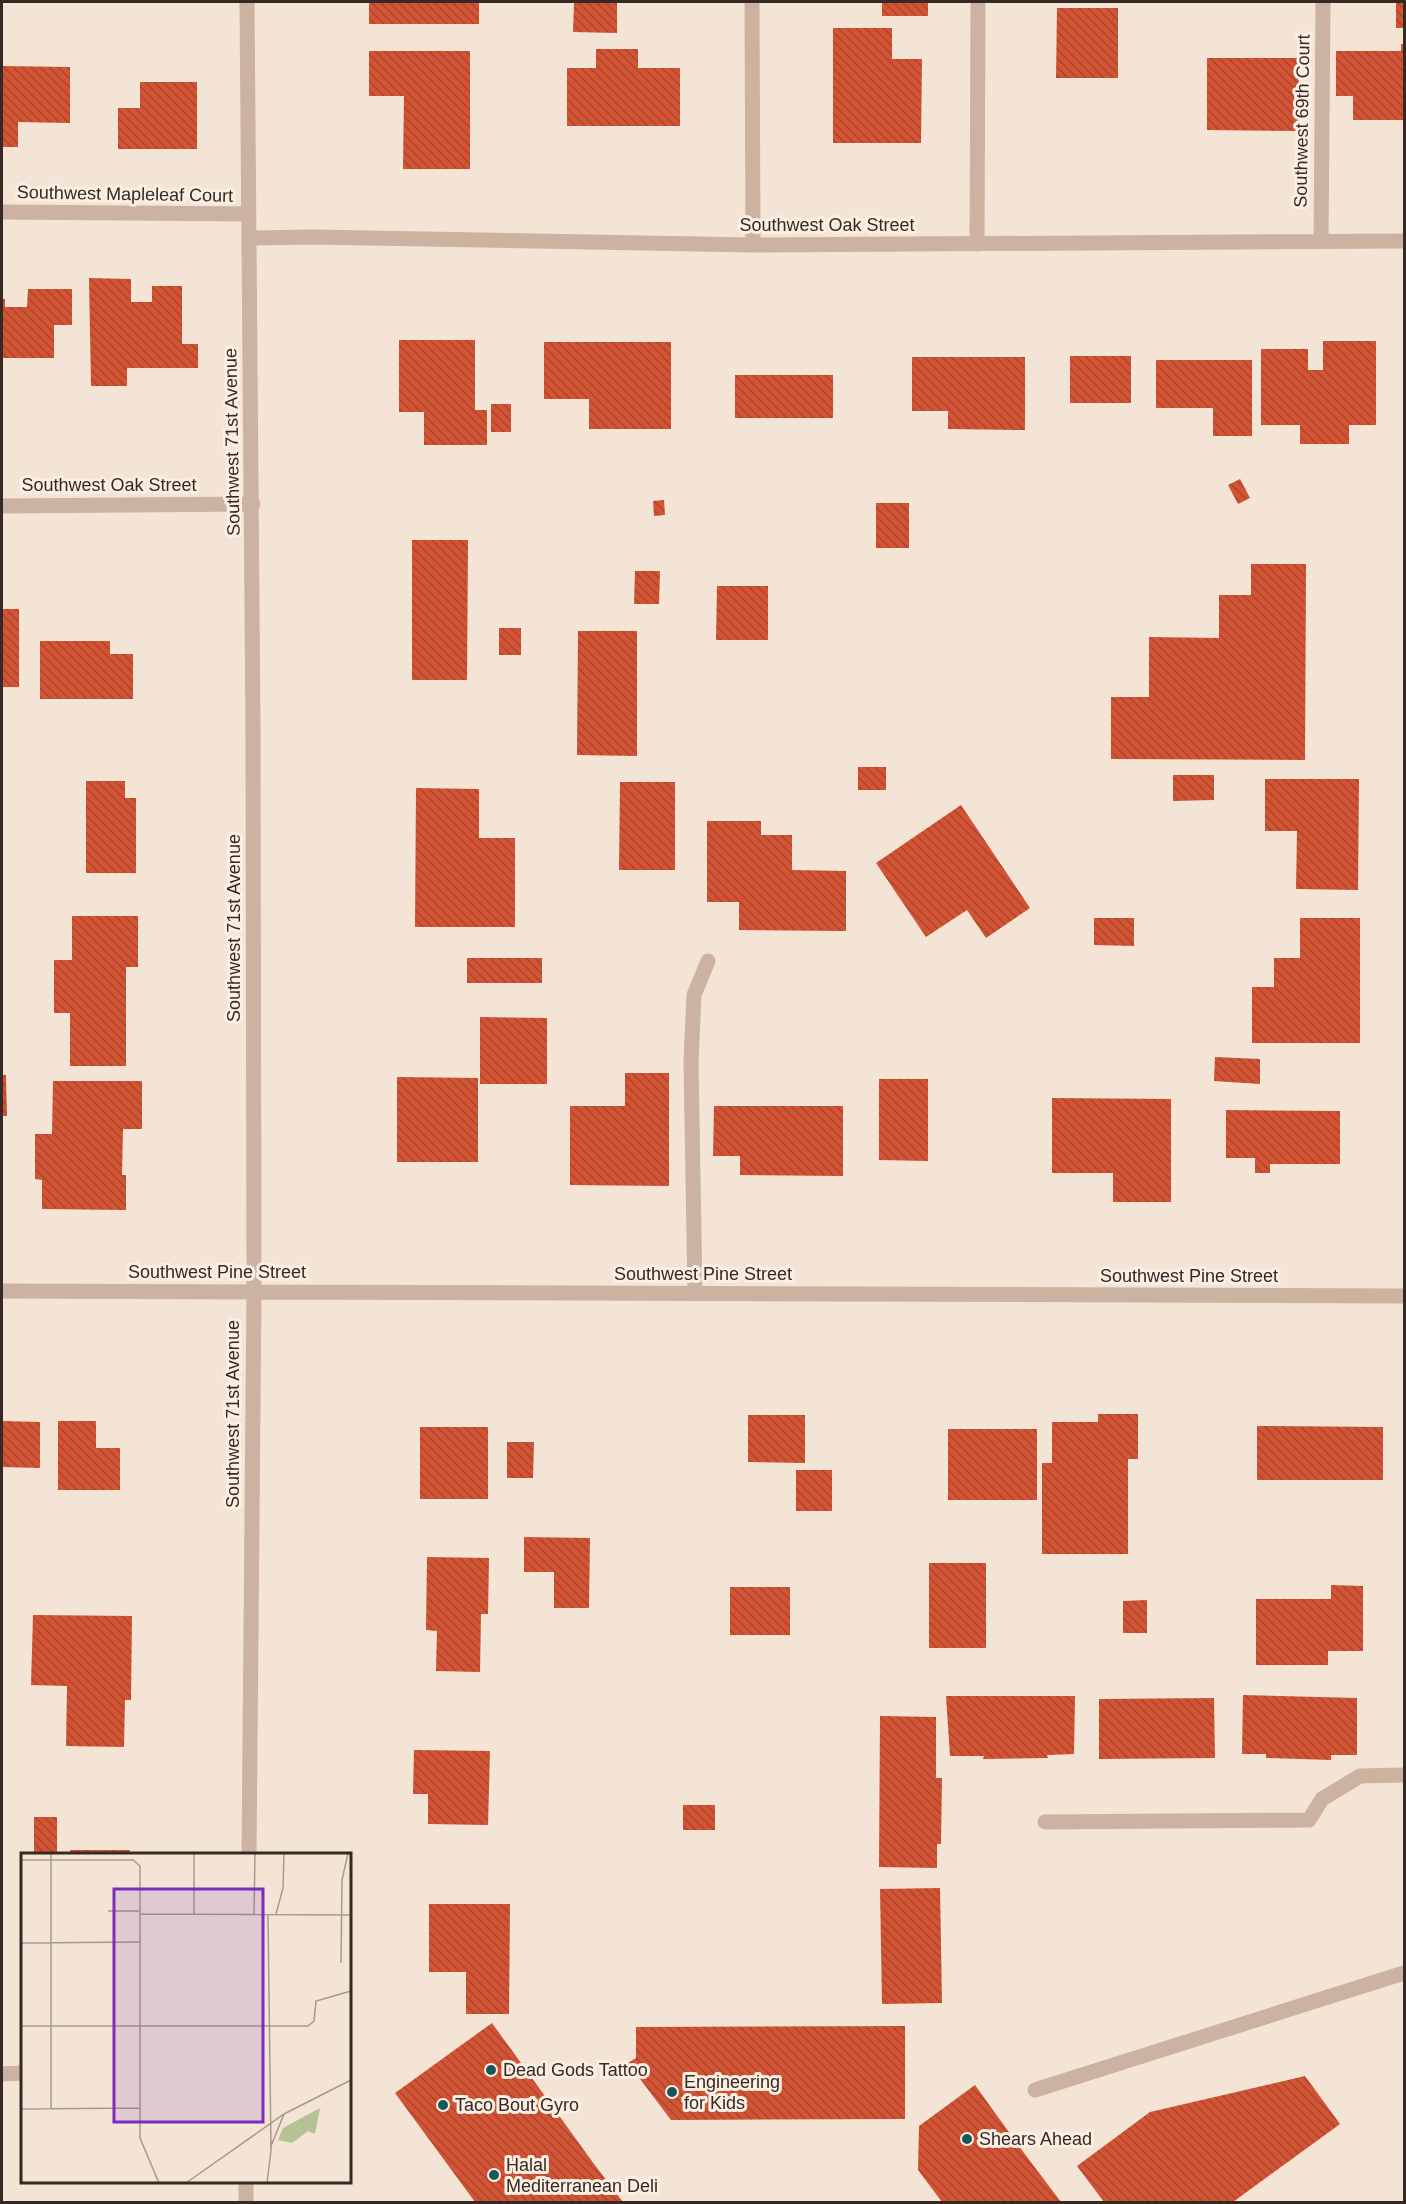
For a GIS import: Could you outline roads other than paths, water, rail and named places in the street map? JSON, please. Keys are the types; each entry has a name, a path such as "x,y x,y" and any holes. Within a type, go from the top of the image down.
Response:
{"street":[{"name":"Southwest 71st Avenue","path":"247,2 253,504 254,1291 249,1853"},
{"path":"752,2 753,245"},
{"path":"977,243 978,2"},
{"name":"Southwest 69th Court","path":"1321,241 1323,2"},
{"name":"Southwest Mapleleaf Court","path":"2,212 249,214"},
{"name":"Southwest Oak Street","path":"250,238 312,237 753,245 1404,241"},
{"name":"Southwest Oak Street","path":"2,506 253,504"},
{"path":"695,1293 691,1062 694,995 708,960"},
{"name":"Southwest Pine Street","path":"2,1291 1404,1296"},
{"path":"1045,1822 1309,1820 1322,1799 1360,1776 1404,1775"},
{"path":"1035,2090 1404,1973"},
{"path":"2,2074 21,2073"},
{"path":"246,2183 246,2202"}],"place":[{"name":"Dead Gods Tattoo","path":"491,2070"},
{"name":"Engineering for Kids","path":"672,2092"},
{"name":"Taco Bout Gyro","path":"443,2105"},
{"name":"Shears Ahead","path":"967,2139"},
{"name":"Halal Mediterranean Deli","path":"494,2175"}]}
